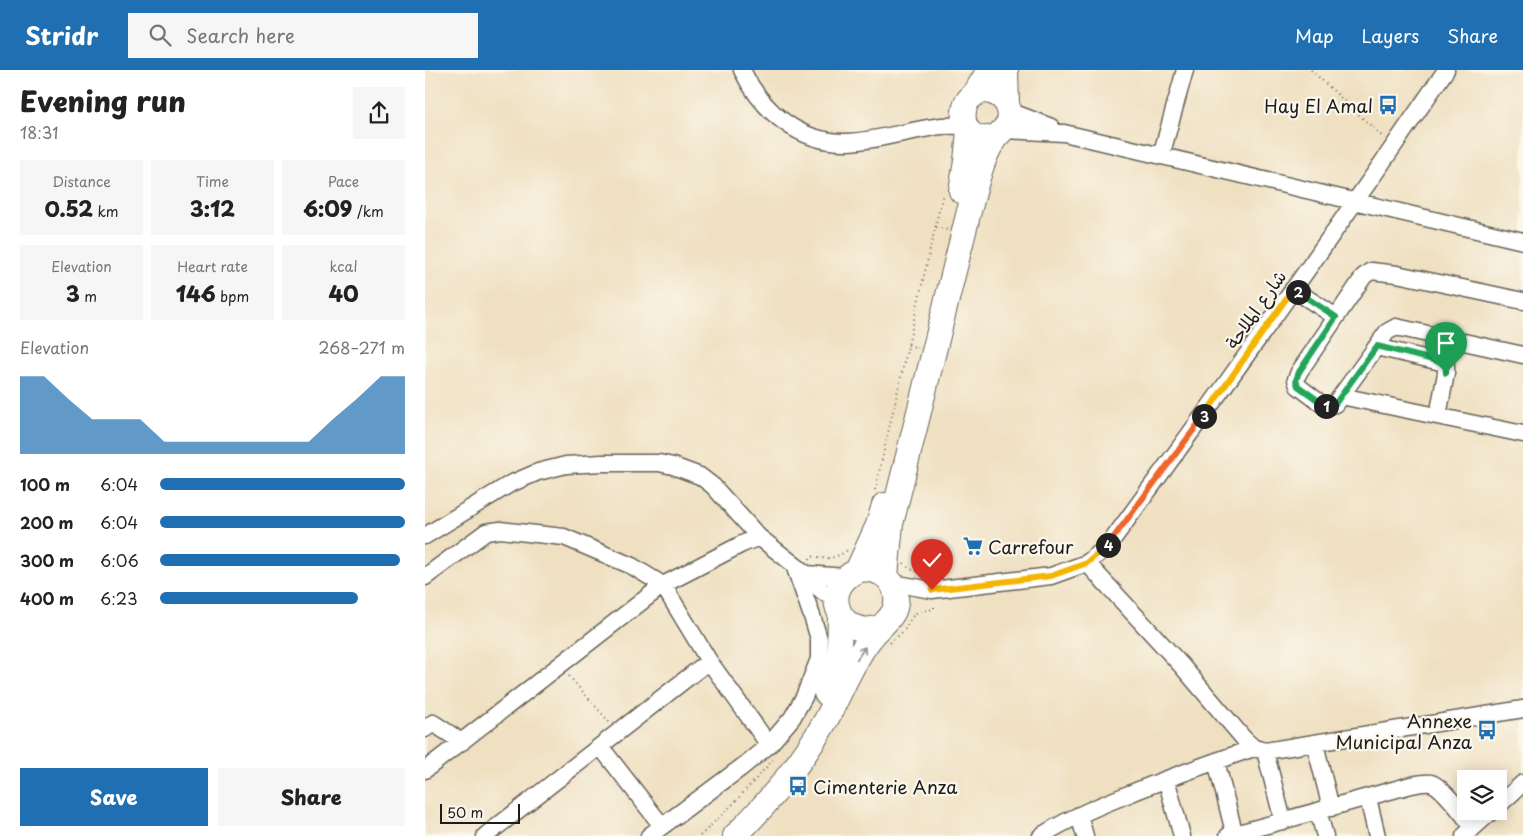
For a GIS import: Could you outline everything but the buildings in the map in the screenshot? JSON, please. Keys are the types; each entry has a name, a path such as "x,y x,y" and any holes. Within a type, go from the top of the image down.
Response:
{"highway":[{"path":"720,836 782,768 815,716 835,666 840,641 839,587 882,513 904,436 916,347 944,229 964,180 968,115 989,70"},
{"path":"889,580 891,524 979,176 1004,120 1006,70"},
{"path":"983,92 993,93 1001,97 1004,120 990,138 975,136 968,115 983,92"},
{"path":"735,836 767,803 802,758 826,720 857,659 893,614 896,606 895,590 889,580 872,570 851,565"},
{"path":"838,608 850,625 862,630 882,626"}],"street":[{"path":"742,70 754,92 776,117 788,126 816,137 833,141 848,142 937,126 968,115"},
{"path":"1161,156 1185,70"},
{"name":"شارع الملاحة","path":"932,590 1051,576 1087,563 1107,547 1196,427 1356,202 1446,70"},
{"path":"1004,120 1523,241"},
{"path":"1523,301 1397,274 1371,271 1364,276 1299,372 1296,380 1298,386 1327,406 1335,404 1389,330 1400,327 1523,355"},
{"path":"1293,289 1336,317"},
{"path":"1377,346 1441,362 1446,365 1438,416"},
{"path":"1341,396 1523,432"},
{"path":"425,536 503,488 525,476 538,472 566,465 643,463 673,466 700,476 713,486 759,537 800,569 838,608 816,627"},
{"path":"425,578 486,532 500,530 564,537 632,566 663,585 709,662 769,745"},
{"path":"425,770 663,585 759,537"},
{"path":"1087,563 1244,739 1260,750 1283,821"},
{"path":"800,569 851,565"},
{"path":"600,746 655,831 769,745 792,718 804,697 819,659 819,639 800,569"},
{"path":"889,580 932,590"},
{"path":"896,606 932,590"},
{"path":"485,836 709,662"},
{"path":"1041,836 1079,815 1166,779 1216,761 1260,750 1315,744 1523,710"},
{"path":"425,729 433,723 462,742"},
{"path":"1315,744 1325,809 1325,836"},
{"path":"1216,761 1233,835 1411,785 1432,784 1440,788 1469,832 1482,820"},
{"path":"1166,779 1176,834"},
{"path":"1507,798 1523,783"},
{"path":"1368,798 1377,836"},
{"path":"1079,815 1085,836"}],"path":[{"path":"1311,70 1393,147"},
{"path":"874,494 916,347 944,229 944,190"},
{"path":"800,569 811,556 826,559 840,555 851,565"},
{"path":"560,666 618,732"}],"place":[{"name":"Hay El Amal","path":"1388,105"},
{"name":"Carrefour","path":"973,546"},
{"name":"Annexe Municipal Anza","path":"1487,730"},
{"name":"Cimenterie Anza","path":"798,786"}],"route":[{"path":"932,590 1051,576 1087,563 1107,547 1196,427 1293,289 1336,317 1299,372 1296,380 1298,386 1323,405 1331,406 1335,404 1377,346 1441,362 1446,365 1446,373"}]}
